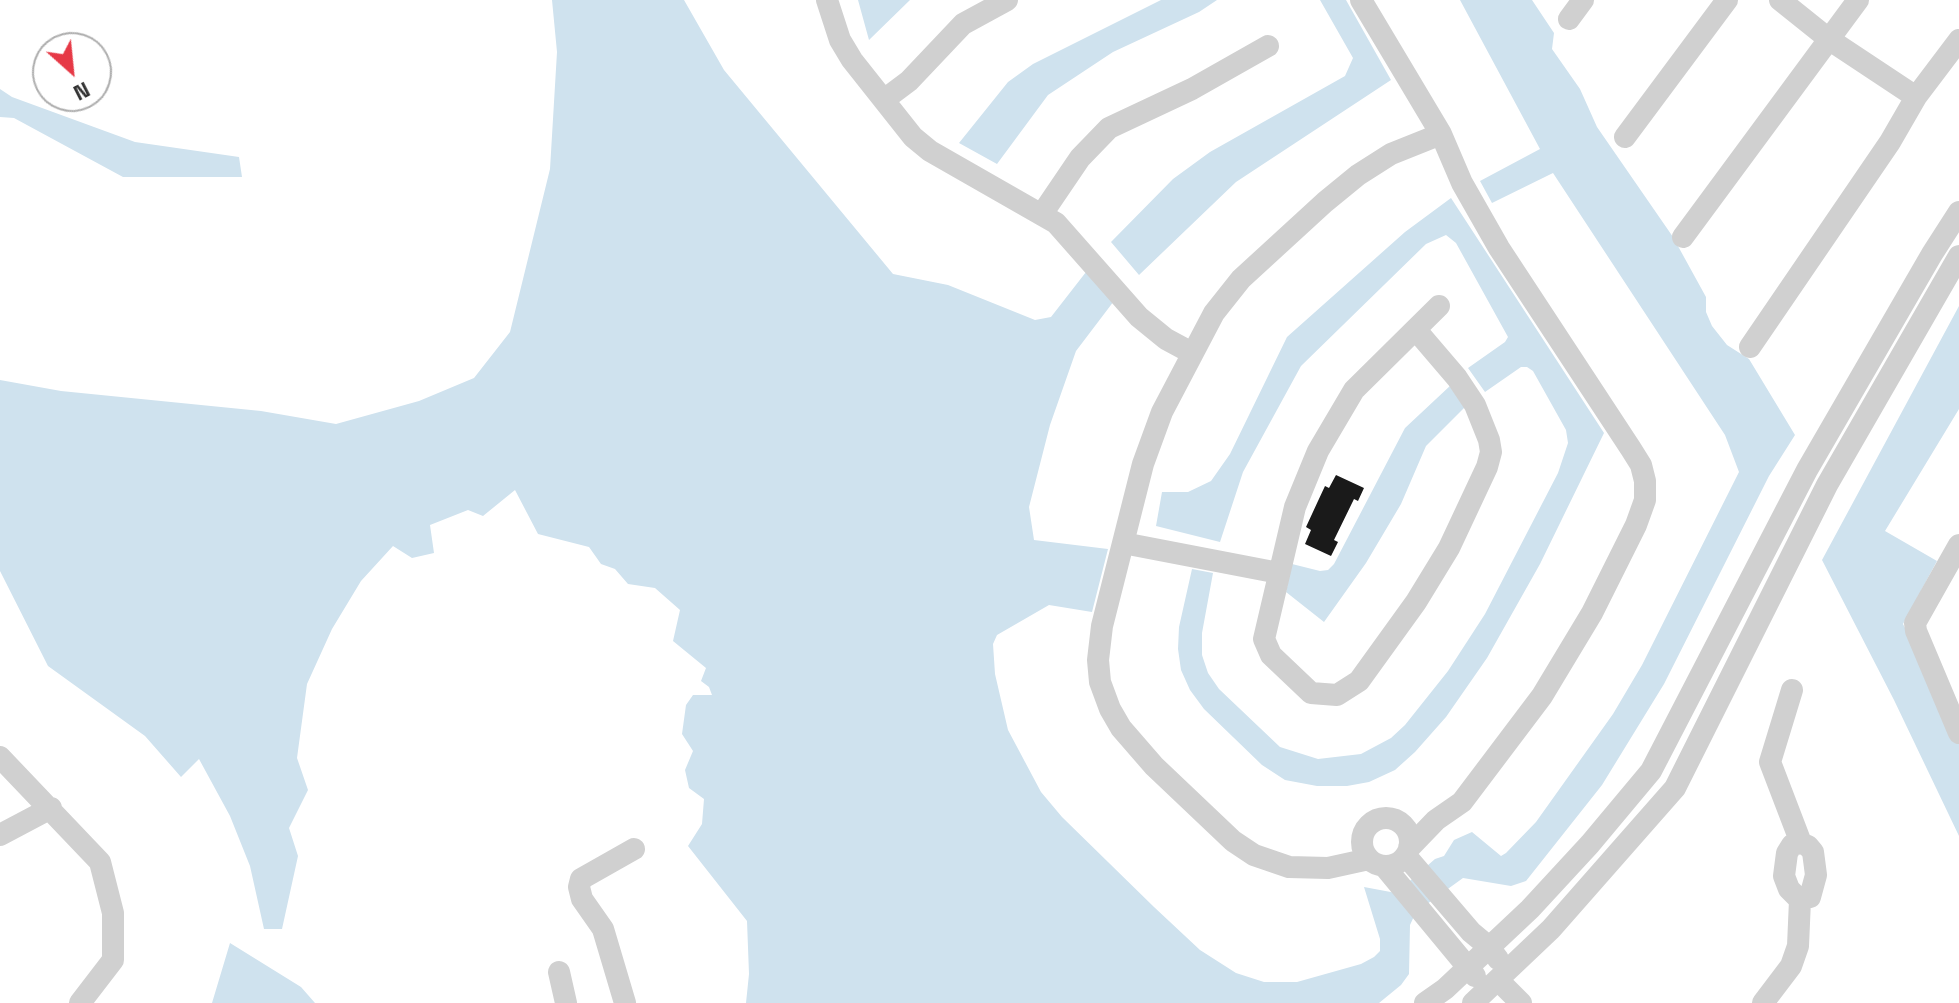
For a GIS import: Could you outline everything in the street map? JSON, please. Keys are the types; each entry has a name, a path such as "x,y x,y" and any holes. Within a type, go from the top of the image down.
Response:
{"street":[{"path":"827,0 846,50 901,123 930,151 1056,223 1139,317 1166,339 1192,353"},
{"path":"885,99 909,81 963,24 1007,0"},
{"path":"1361,0 1441,134 1462,183 1499,248 1641,465 1645,500 1636,525 1592,613 1542,696 1462,802 1436,820 1411,857 1400,862 1346,864 1328,868 1297,868 1273,863 1233,841 1154,766 1121,728 1100,682 1098,660 1102,626 1143,464 1162,412 1214,313 1241,279 1358,175 1391,154 1441,134"},
{"path":"1569,19 1583,0"},
{"path":"1625,137 1727,0"},
{"path":"1780,0 1830,40 1916,97"},
{"path":"1683,237 1858,0"},
{"path":"1750,347 1890,142 1916,97 1959,40"},
{"path":"1042,214 1080,158 1109,128 1192,89 1268,46"},
{"path":"1425,1003 1509,929 1590,844 1651,771 1807,470 1959,212"},
{"path":"1491,986 1551,929 1675,788 1827,485 1954,275 1927,262"},
{"path":"1416,330 1457,378 1475,405 1489,440 1491,452 1487,467 1449,548 1416,602 1359,681 1348,690 1325,696 1311,693 1266,648 1265,627 1295,507 1318,451 1354,390 1439,306"},
{"path":"1123,543 1279,573"},
{"path":"1959,545 1915,623 1959,733"},
{"path":"1763,1003 1791,966 1798,946 1800,900 1810,897 1816,875 1813,852 1801,843 1770,762 1792,690"},
{"path":"0,757 100,862 113,913 113,960 80,1003"},
{"path":"0,835 51,808"},
{"path":"1346,864 1367,828 1380,819 1436,820"},
{"path":"1396,821 1408,831 1411,857 1471,932 1489,947 1491,986"},
{"path":"1363,836 1364,852 1399,885 1448,946 1459,975"},
{"path":"625,1003 603,929 582,899 579,887 581,879 634,849"},
{"path":"1471,932 1509,929"},
{"path":"559,972 566,1003"},
{"path":"1459,975 1491,986 1521,1003"}],"water":[{"path":"552,0 684,0 724,70 893,274 948,285 1035,320 1051,317 1093,263 1117,297 1076,351 1050,425 1029,507 1034,540 1108,549 1092,612 1049,605 997,635 993,644 995,674 1008,730 1041,792 1062,817 1200,950 1236,973 1264,982 1297,982 1361,964 1380,951 1380,939 1364,887 1396,893 1435,859 1444,856 1454,840 1472,832 1501,856 1506,853 1536,822 1613,714 1642,665 1739,472 1725,435 1553,173 1492,203 1480,181 1540,149 1460,0 1532,0 1554,33 1552,49 1580,89 1597,127 1673,237 1706,297 1706,312 1712,326 1727,345 1749,359 1795,435 1769,476 1664,684 1602,785 1526,881 1511,886 1463,878 1416,912 1410,925 1409,974 1379,1003 746,1003 749,974 747,921 688,846 702,824 704,799 689,788 685,770 693,751 682,734 686,705 693,695 712,695 709,687 701,681 706,668 673,641 680,610 655,588 628,584 615,569 601,564 589,547 538,534 515,490 483,516 468,510 430,525 434,553 412,558 393,546 361,581 332,629 307,684 297,758 308,790 289,828 298,856 282,929 264,929 250,866 230,816 199,759 181,777 145,736 48,666 0,571 0,380 61,391 261,411 336,424 419,401 474,378 510,332 550,169 557,52"},
{"path":"858,0 910,0 869,40"},
{"path":"1161,0 1217,0 1199,12 1113,52 1048,95 997,164 959,143 1008,82 1033,64"},
{"path":"1320,0 1346,0 1391,80 1236,182 1139,275 1111,242 1173,179 1210,152 1345,76 1353,58"},
{"path":"0,89 32,104 32,112 53,112 135,142 239,157 242,177 123,177 14,118 0,117"},
{"path":"1451,198 1604,433 1540,564 1487,658 1446,717 1415,752 1395,770 1369,782 1317,786 1285,780 1262,765 1204,709 1190,690 1181,670 1179,627 1192,569 1213,573 1202,633 1202,655 1208,673 1219,689 1280,747 1318,759 1361,754 1391,738 1405,725 1448,671 1485,614 1558,473 1568,443 1566,430 1533,371 1527,367 1521,367 1485,392 1468,368 1508,337 1456,243 1446,235 1426,244 1301,366 1243,472 1220,542 1156,526 1162,492 1188,492 1211,481 1230,454 1287,337 1405,232"},
{"path":"1959,306 1959,409 1885,531 1937,561 1903,624 1959,743 1959,836 1822,560"},
{"path":"1451,385 1466,406 1426,446 1401,504 1366,563 1324,622 1286,592 1292,564 1320,571 1328,570 1334,564 1405,428"},
{"path":"230,943 301,987 315,1003 212,1003"}],"building":[{"path":"1336,475 1364,488 1358,501 1354,499 1334,540 1338,542 1331,556 1305,544 1311,530 1306,527 1325,486 1329,488"}]}
